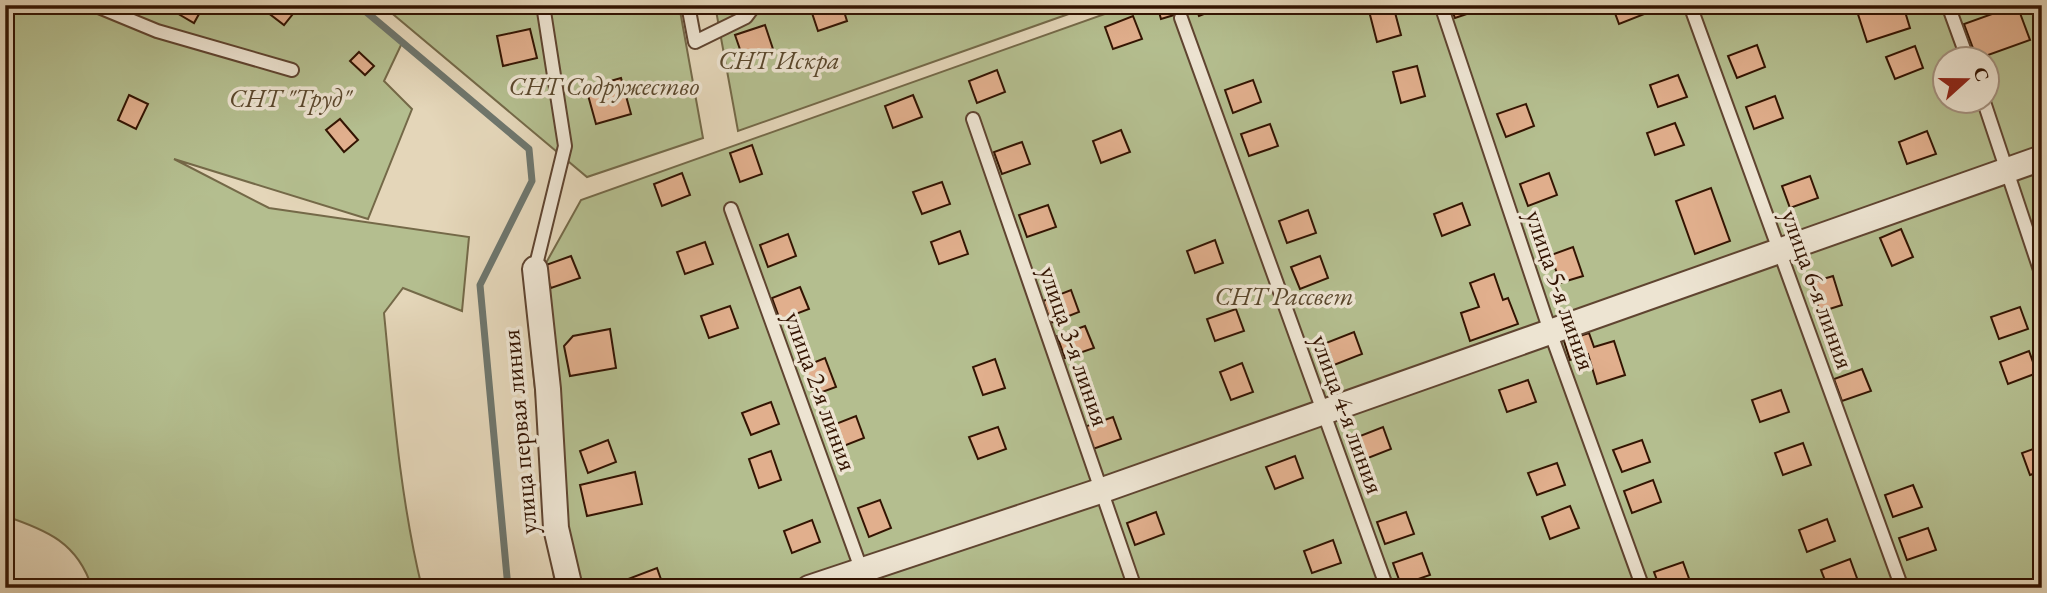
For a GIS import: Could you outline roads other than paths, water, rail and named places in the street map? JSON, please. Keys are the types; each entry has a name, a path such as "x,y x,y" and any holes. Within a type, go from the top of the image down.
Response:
{"street":[{"path":"809,588 865,579 1322,411 1551,334 1780,249 2042,158"},
{"name":"улица первая линия","path":"535,269 548,389 556,528 570,588"}],"lane":[{"path":"94,5 157,31 292,70"},
{"path":"535,269 565,146 542,5"},
{"path":"688,5 695,41 746,17 755,5"},
{"name":"улица 5-я линия","path":"1441,5 1551,334 1643,588"},
{"name":"улица 6-я линия","path":"1690,5 1902,588"},
{"path":"1948,5 1963,46"},
{"name":"улица 4-я линия","path":"1181,18 1387,588"},
{"path":"1989,116 2009,169 2042,276"},
{"name":"улица 3-я линия","path":"973,119 1135,588"},
{"name":"улица 2-я линия","path":"732,209 865,579"}],"waterway":[{"path":"358,5 529,149 532,181 480,285 508,588"}],"park label":[{"name":"СНТ Искра","path":"779,60"},
{"name":"СНТ Содружество","path":"604,86"},
{"name":"СНТ \"Труд\"","path":"290,98"},
{"name":"СНТ Рассвет","path":"1284,296"}]}
